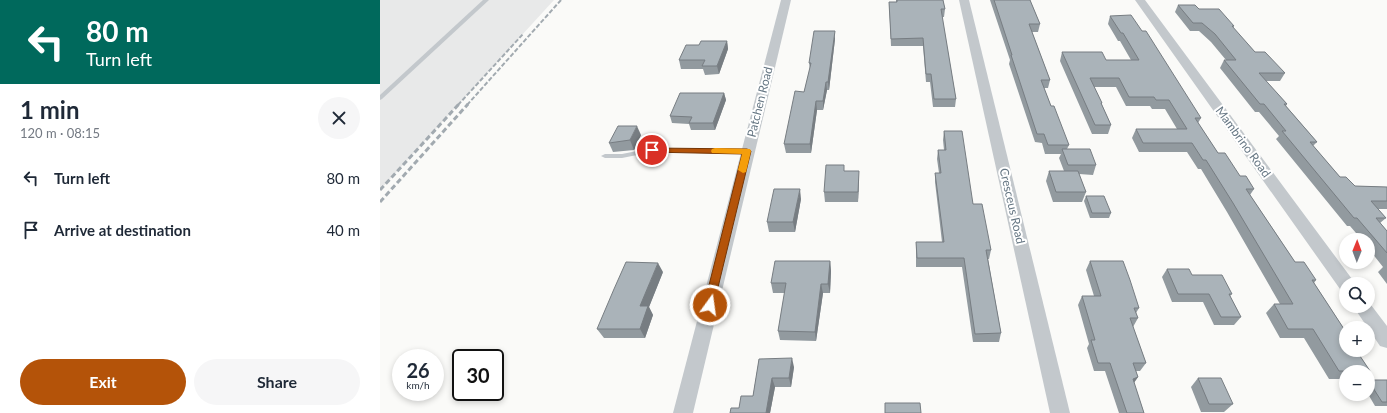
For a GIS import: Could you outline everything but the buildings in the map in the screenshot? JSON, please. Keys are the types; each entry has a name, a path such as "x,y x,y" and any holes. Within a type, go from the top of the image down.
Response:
{"street":[{"name":"Patchen Road","path":"683,413 747,151 786,0"},
{"name":"Cresceus Road","path":"964,0 1060,413"},
{"name":"Mambrino Road","path":"1140,0 1341,277"},
{"path":"1367,313 1387,340"}],"lane":[{"path":"380,98 486,0"},
{"path":"605,156 622,156 652,150 747,151"}],"shaded area":[{"path":"380,0 554,0 380,190"}],"railway":[{"path":"467,105 561,0"},
{"path":"458,105 523,34"},
{"path":"380,190 459,104"},
{"path":"380,202 468,104"}],"slow traffic":[{"path":"715,151 747,151 743,170"}],"route":[{"path":"652,150 747,151 710,305"}]}
